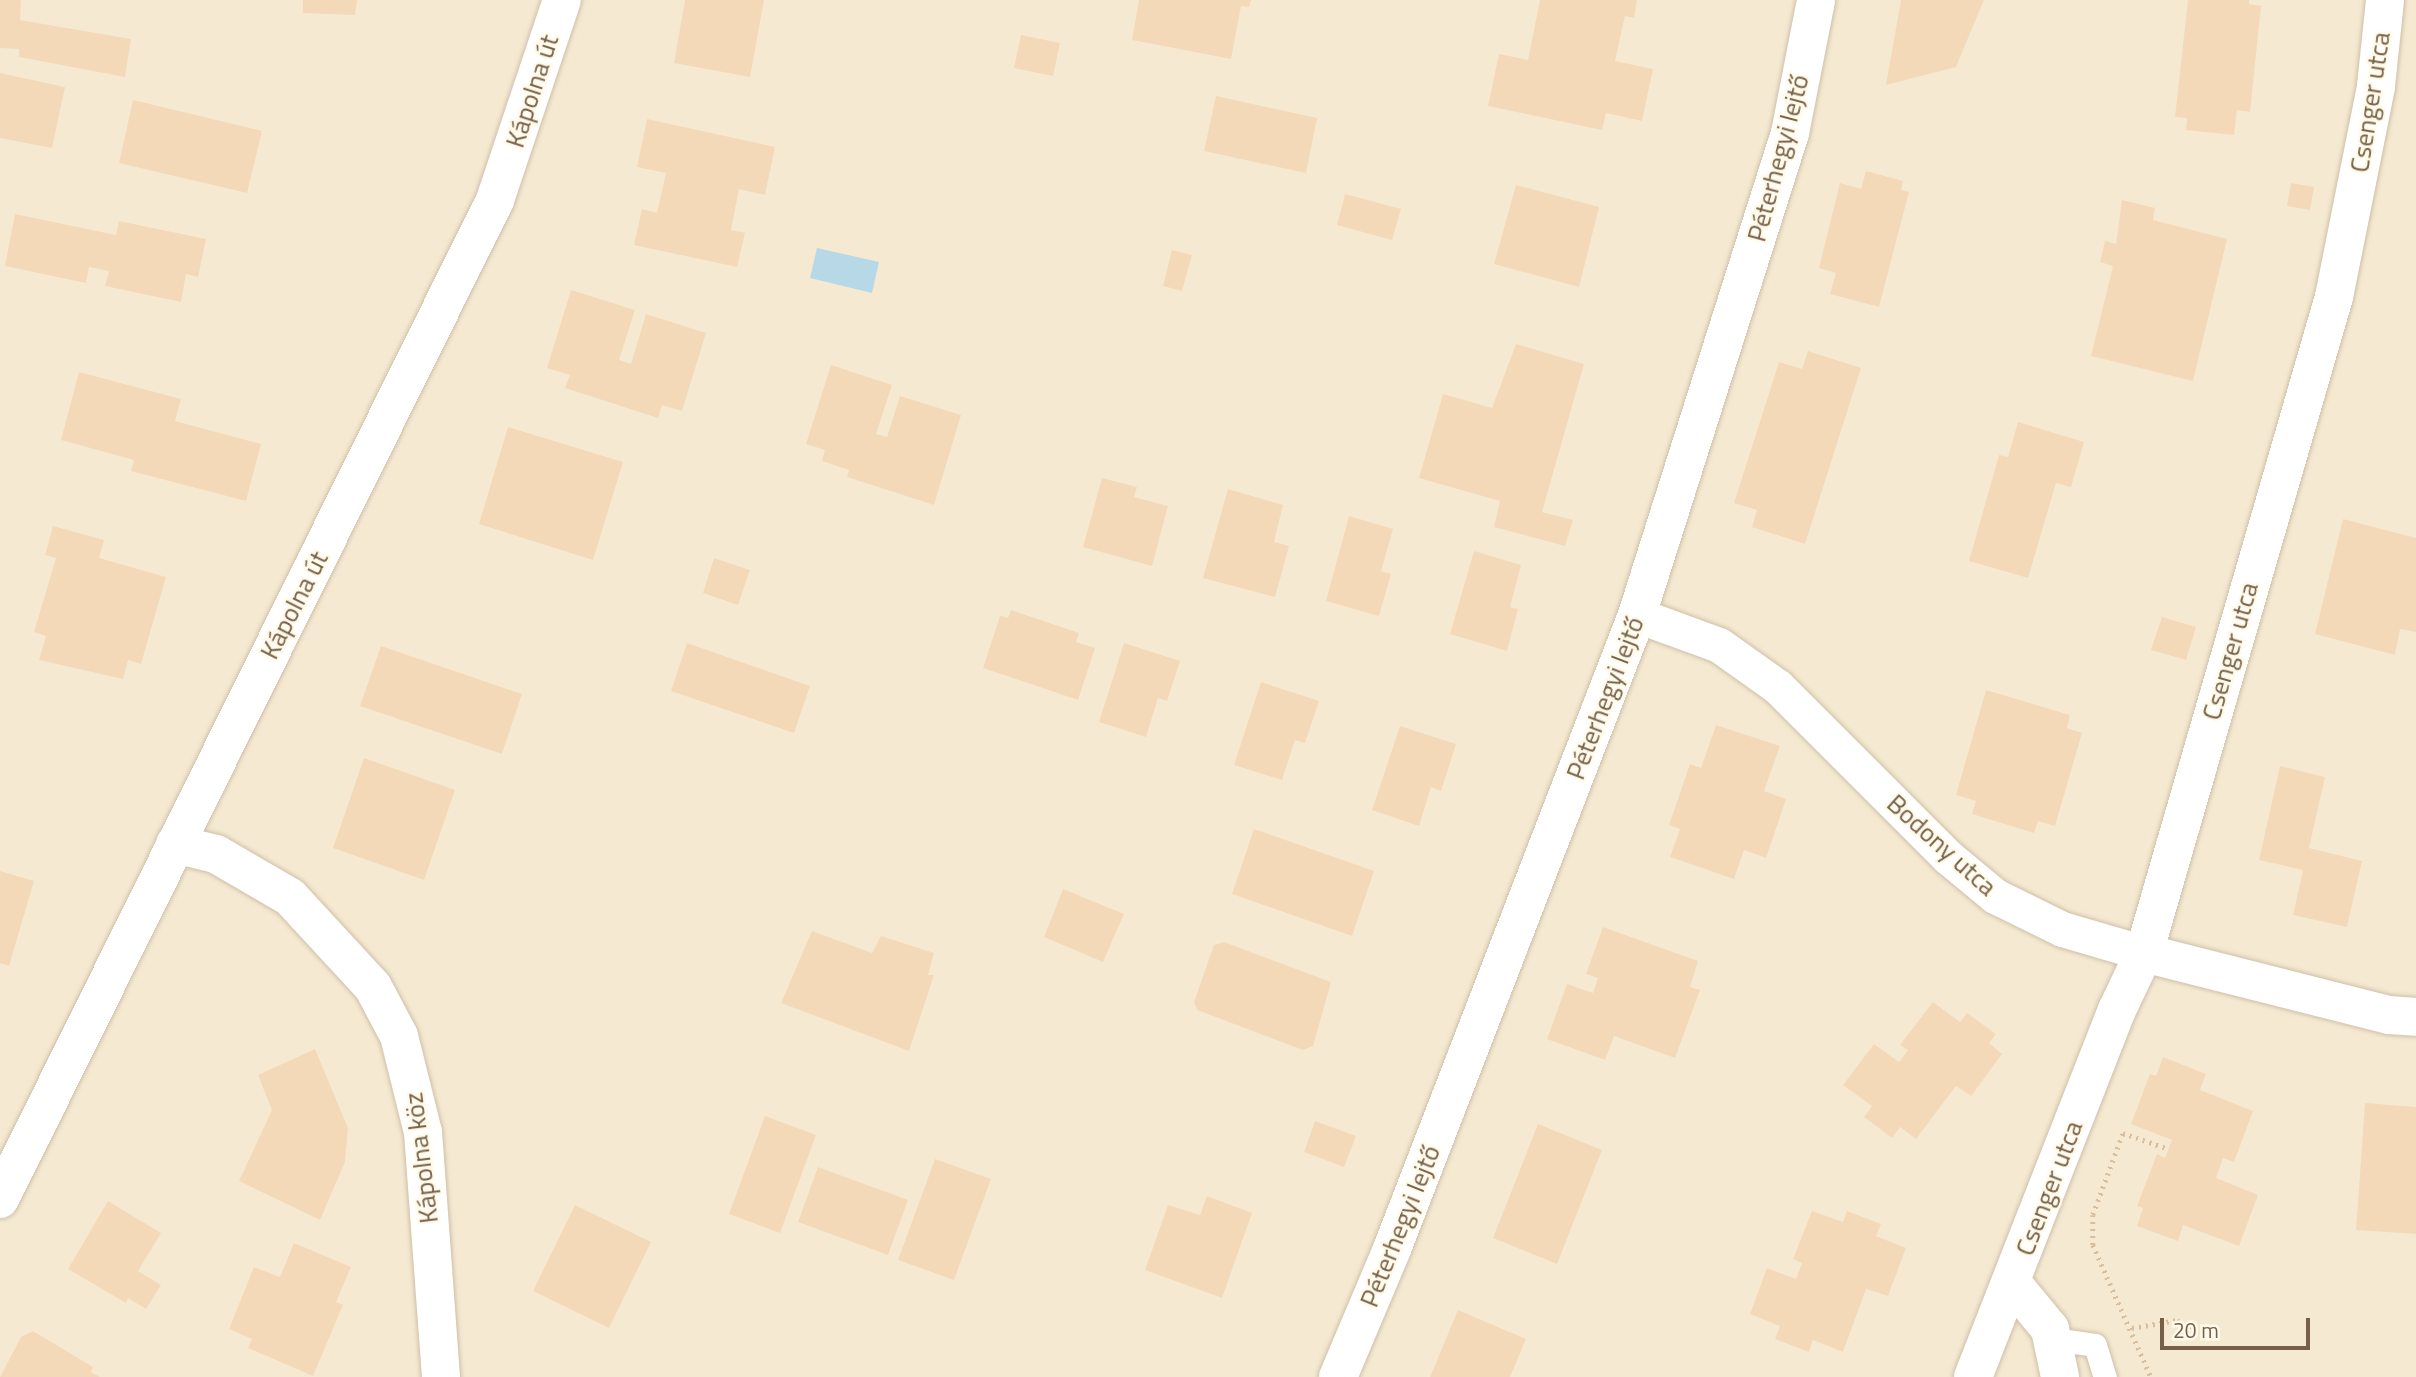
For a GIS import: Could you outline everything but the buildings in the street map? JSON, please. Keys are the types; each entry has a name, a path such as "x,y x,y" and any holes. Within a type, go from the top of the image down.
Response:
{"street":[{"name":"Kápolna út","path":"0,1199 495,200 562,0"},
{"name":"Péterhegyi lejtő","path":"1338,1377 1392,1249 1637,615 1790,134 1816,0"},
{"name":"Csenger utca","path":"1973,1377 2013,1284 2117,1010 2144,953 2334,297 2376,86 2385,0"},
{"name":"Bodony utca","path":"1637,615 1719,645 1778,687 1948,857 1995,896 2062,929 2144,953 2389,1016 2416,1017"},
{"name":"Kápolna köz","path":"175,844 216,854 290,897 373,987 399,1036 423,1132 441,1377"},
{"name":"Csenger utca","path":"2013,1284 2050,1329 2060,1377"}],"lane":[{"path":"2053,1339 2095,1345 2105,1377"}],"path":[{"path":"2113,1130 2168,1149"},
{"path":"2123,1134 2094,1215 2092,1233 2103,1276 2132,1328 2151,1377"},
{"path":"2132,1328 2177,1321 2197,1335"}],"shaded area":[{"path":"0,0 2416,0 2416,1377 0,1377"}],"water":[{"path":"817,248 879,262 872,293 810,278"}]}
